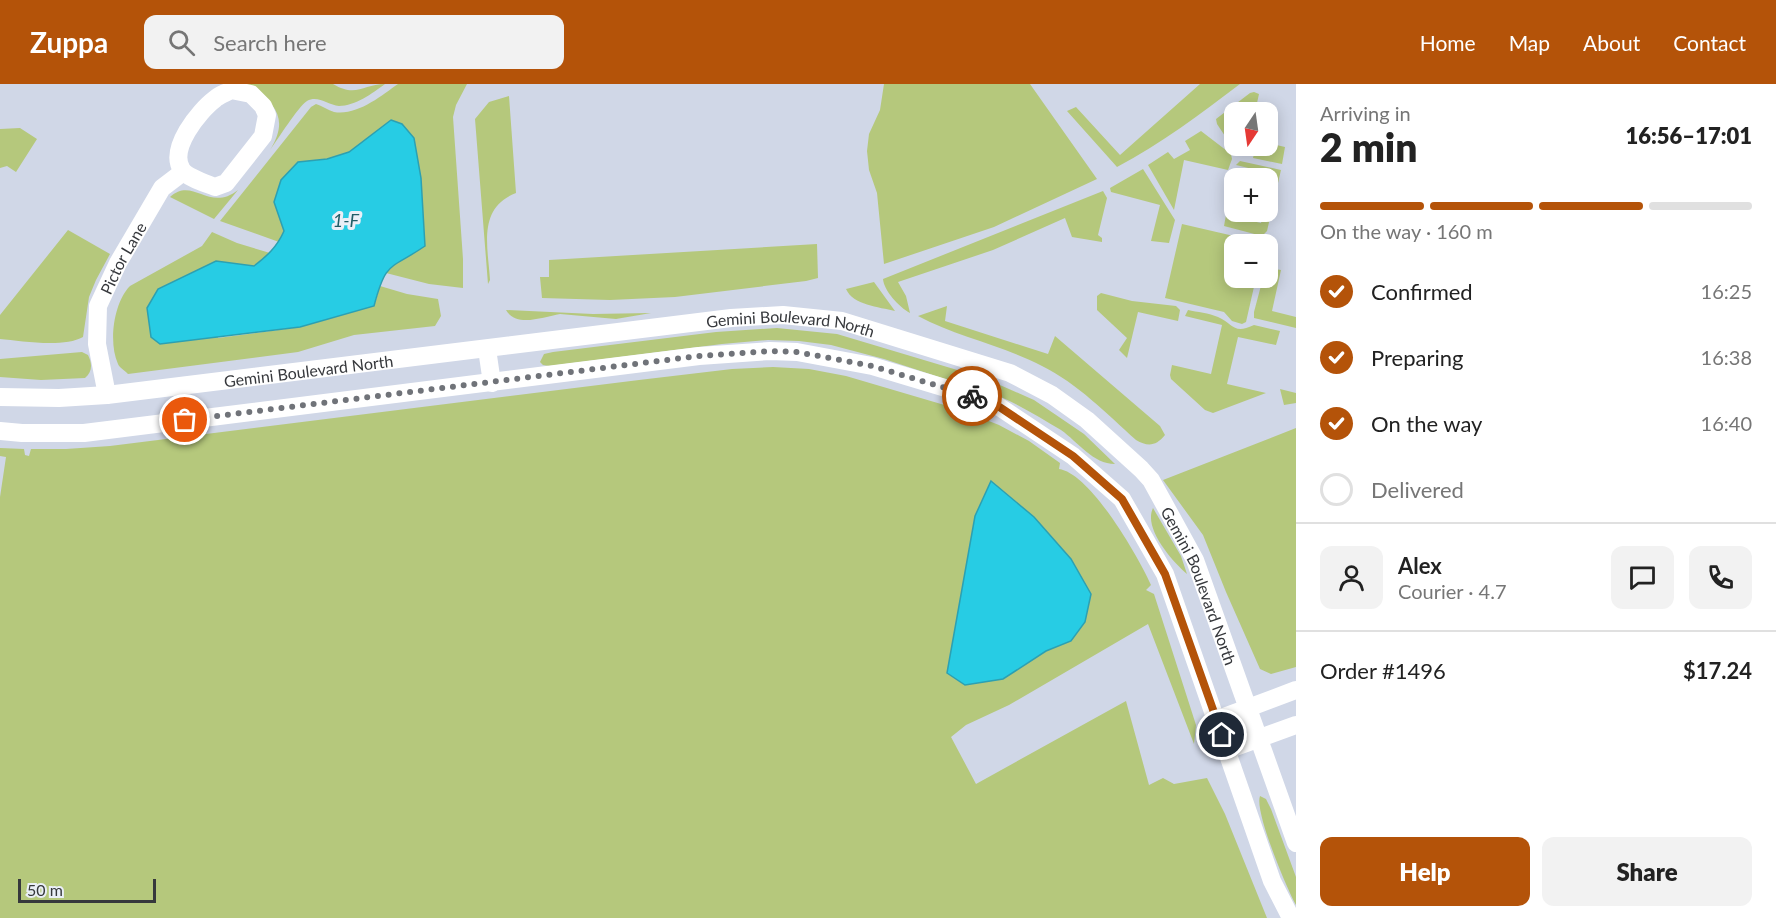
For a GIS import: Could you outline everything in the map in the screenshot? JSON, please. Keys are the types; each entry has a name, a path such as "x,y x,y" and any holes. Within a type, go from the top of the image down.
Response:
{"street":[{"path":"231,90 251,94 263,106 267,115 263,136 226,183 215,187 183,172 178,162 180,142 203,110 217,97 231,90"},
{"name":"Pictor Lane","path":"108,395 98,344 98,306 118,263 162,188 183,172"},
{"name":"Gemini Boulevard North","path":"0,397 59,398 108,395 731,318 783,315 842,321 1010,373 1052,395 1087,420 1151,480 1195,560 1296,843"},
{"path":"487,349 492,383"},
{"name":"Gemini Boulevard North","path":"0,431 84,433 699,356 784,350 872,366 992,402 1073,456 1122,499 1165,574 1272,881 1291,918"},
{"path":"1216,720 1296,690"},
{"path":"1227,750 1296,725"}],"shaded area":[{"path":"0,84 1296,84 1296,918 0,918"}],"green space":[{"path":"244,84 333,84 354,90 385,84 351,104 339,106 315,99 307,101 293,116 270,150 279,128 276,111 263,96"},
{"path":"398,84 467,84 456,105 453,117 463,288 429,284 386,273 398,261 425,246 421,178 402,124 391,121 349,152 327,159 298,162 281,180 274,202 284,231 279,242 220,221 311,107 316,104 334,112 351,111 368,104"},
{"path":"884,84 1030,84 1097,179 994,227 884,264 877,193 869,170 867,151 869,134 880,110"},
{"path":"1200,84 1240,84 1165,139 1117,167 1067,111 1076,107 1120,155"},
{"path":"1250,93 1259,94 1257,102 1238,102"},
{"path":"509,96 516,193 495,208 490,218 487,242 490,280 488,284 475,119 489,102"},
{"path":"1224,113 1224,134 1217,124 1216,119"},
{"path":"20,128 37,139 16,172 7,166 0,168 0,129"},
{"path":"1201,131 1224,149 1224,156 1231,156 1232,159 1229,168 1224,169 1184,160 1174,210 1148,165 1168,152 1174,159 1190,150 1185,141"},
{"path":"1278,145 1285,147 1282,164 1253,158 1254,156 1278,156"},
{"path":"1240,161 1272,168 1248,168 1236,165"},
{"path":"1143,169 1175,220 1169,243 1151,241 1160,205 1111,192 1110,188"},
{"path":"186,190 218,198 228,196 238,190 214,219 170,197"},
{"path":"1103,191 1107,198 1098,235 1102,238 1102,242 1072,237 1065,218 993,250 898,282 906,296 910,313 897,303 886,289 883,279"},
{"path":"1225,222 1269,222 1264,234 1254,234 1224,226"},
{"path":"1182,224 1225,234 1224,288 1254,288 1246,322 1242,324 1232,321 1224,312 1165,298"},
{"path":"68,230 110,254 89,297 83,337 54,343 0,339 0,315"},
{"path":"212,232 237,243 270,253 254,266 216,261 218,338 300,327 374,306 380,286 407,294 438,299 441,316 435,326 354,335 298,352 128,374 118,364 113,345 114,323 124,293 130,286 202,246"},
{"path":"817,244 818,278 806,281 675,297 610,300 542,298 540,277 549,277 549,260"},
{"path":"874,282 895,311 860,302 854,299 846,289"},
{"path":"1260,288 1277,288 1272,311 1296,317 1296,328 1254,318"},
{"path":"1101,293 1132,301 1176,306 1180,310 1178,321 1138,312 1127,358 1119,350 1127,338 1097,310 1097,296"},
{"path":"947,306 945,321 1048,354 1055,336 1160,426 1165,435 1155,443 1140,442 1080,390 1055,373 1011,352 948,330 918,316"},
{"path":"506,310 593,314 651,313 616,319 560,314 523,320 516,319"},
{"path":"1188,310 1214,316 1238,329 1254,325 1280,331 1276,345 1238,337 1227,384 1266,393 1213,413 1205,410 1171,379 1172,365 1211,374 1222,325 1185,316"},
{"path":"777,328 837,334 984,378 1034,400 1084,434 1115,464 1107,463 1086,452 1061,430 1003,398 884,359 831,345 768,340 549,366 540,362 544,354 553,352 716,332"},
{"path":"82,352 88,355 91,364 91,370 85,378 41,380 0,377 0,359"},
{"path":"773,367 809,369 846,376 958,409 999,425 1029,441 1060,463 1059,469 1071,474 1085,485 1112,518 1136,555 1151,585 1146,590 1154,594 1196,725 1194,744 1148,624 1009,705 966,725 951,737 976,784 1126,701 1149,785 1163,778 1174,784 1207,778 1225,814 1267,918 0,918 0,497 6,457 0,456 0,448 24,449 25,455 29,456 31,449 110,446 732,369","holes":["991,482 1091,594 1085,622 1071,641 1046,651 1003,679 975,516"]},
{"path":"1280,389 1296,393 1296,403 1284,405"},
{"path":"1296,428 1296,667 1271,674 1260,669 1203,535 1163,480"},
{"path":"1153,508 1181,556 1187,574 1167,553 1155,534 1151,516"},
{"path":"1260,796 1266,799 1271,809 1296,877 1296,905 1266,833 1259,804"}],"water":[{"name":"1-F","path":"391,120 402,124 414,138 421,178 425,246 397,263 386,273 374,306 300,327 160,344 151,337 147,308 158,289 216,261 254,266 275,246 284,231 274,202 281,180 298,162 327,159 349,152"},
{"path":"991,481 1034,517 1071,559 1091,594 1085,622 1071,641 1046,651 1003,679 965,685 947,673 975,516"}],"way so far":[{"path":"185,420 699,356 784,350 872,366 972,396"}],"route":[{"path":"972,396 992,402 1073,456 1122,499 1165,574 1222,735"}]}
